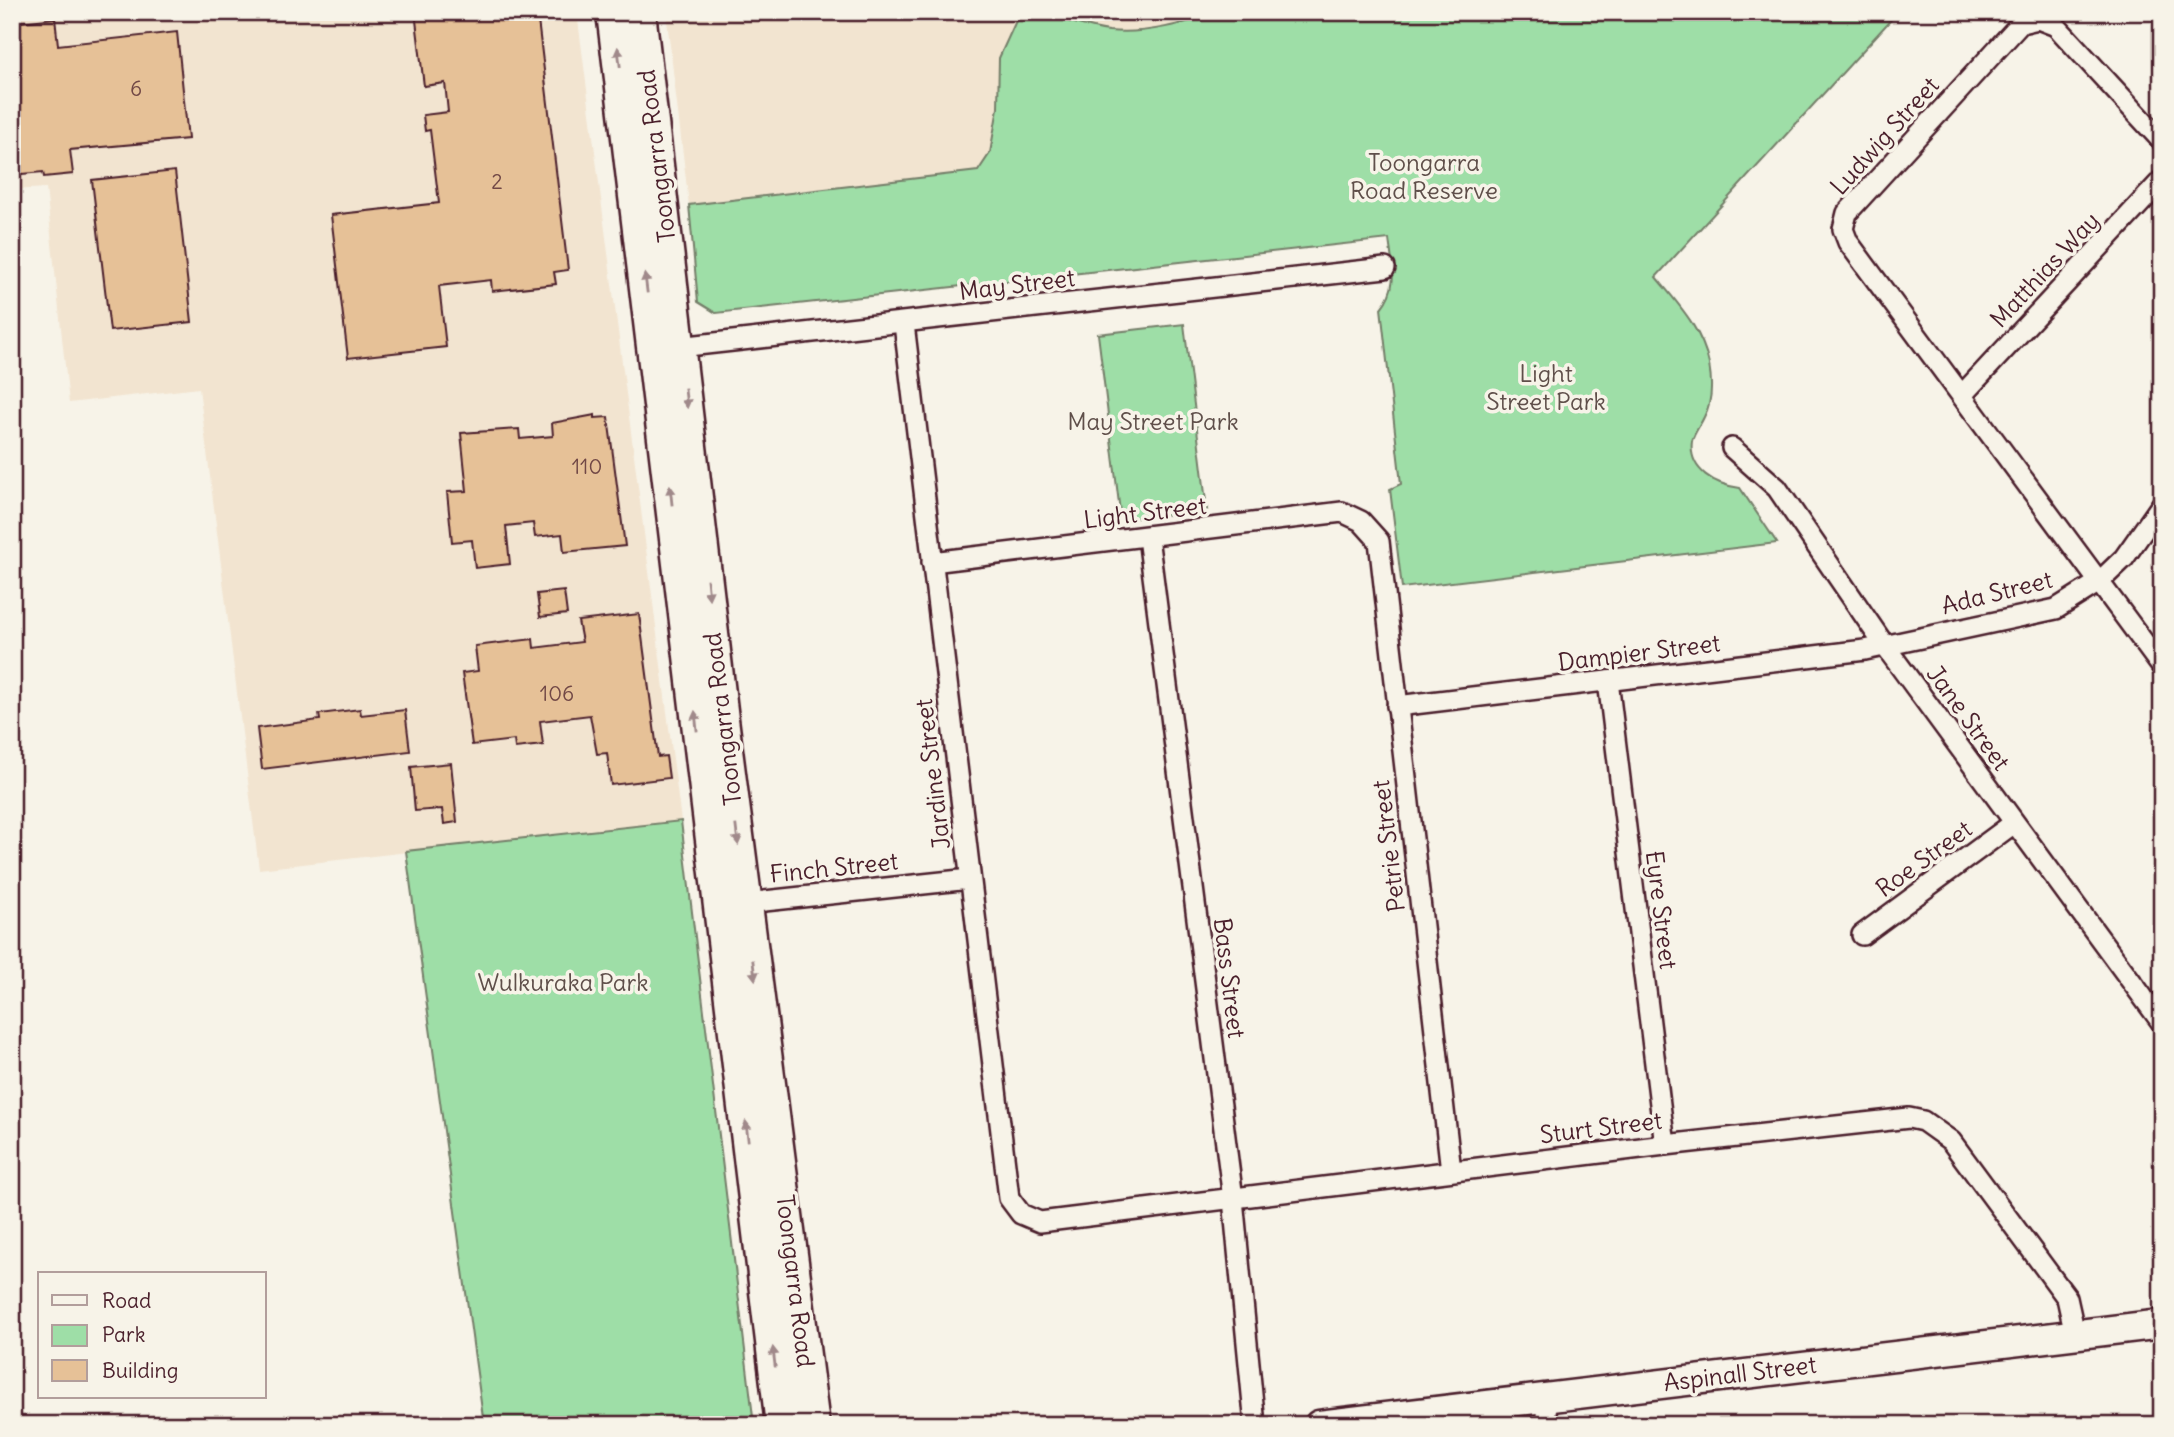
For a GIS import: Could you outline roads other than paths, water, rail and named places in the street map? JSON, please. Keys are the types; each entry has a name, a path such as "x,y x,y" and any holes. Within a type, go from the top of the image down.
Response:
{"main road":[{"name":"Toongarra Road","path":"613,12 667,349 746,903 813,1425"},
{"name":"Toongarra Road","path":"639,12 667,349 782,1425"},
{"name":"Aspinall Street","path":"1319,1425 1546,1411 2075,1334 2162,1324"}],"street":[{"name":"Ludwig Street","path":"2162,141 2056,26 2038,19 2021,23 1847,213 1843,229 1848,242 1963,394 2162,667"},
{"name":"Matthias Way","path":"1963,394 2162,180"},
{"name":"May Street","path":"667,349 1385,268"},
{"name":"Jardine Street","path":"904,324 1009,1198 1021,1214"},
{"name":"Jane Street","path":"1732,448 1777,488 1885,646 2162,1023"},
{"name":"Ada Street","path":"1885,646 2056,609 2099,582 2124,558 2162,504"},
{"name":"Light Street","path":"932,562 1342,512 1362,521"},
{"name":"Petrie Street","path":"1362,521 1379,541 1451,1171"},
{"name":"Bass Street","path":"1149,537 1233,1199 1255,1425"},
{"name":"Dampier Street","path":"1397,706 1885,646"},
{"name":"Eyre Street","path":"1608,681 1665,1145"},
{"name":"Roe Street","path":"1862,935 2014,823"},
{"name":"Finch Street","path":"746,903 970,879"},
{"name":"Sturt Street","path":"1021,1214 1041,1222 1665,1145 1909,1118 1923,1121 1951,1141 2067,1298 2075,1334"}],"park label":[{"name":"Toongarra Road Reserve","path":"1424,177"},
{"name":"Light Street Park","path":"1546,388"},
{"name":"May Street Park","path":"1153,422"},
{"name":"Wulkuraka Park","path":"563,983"}]}
